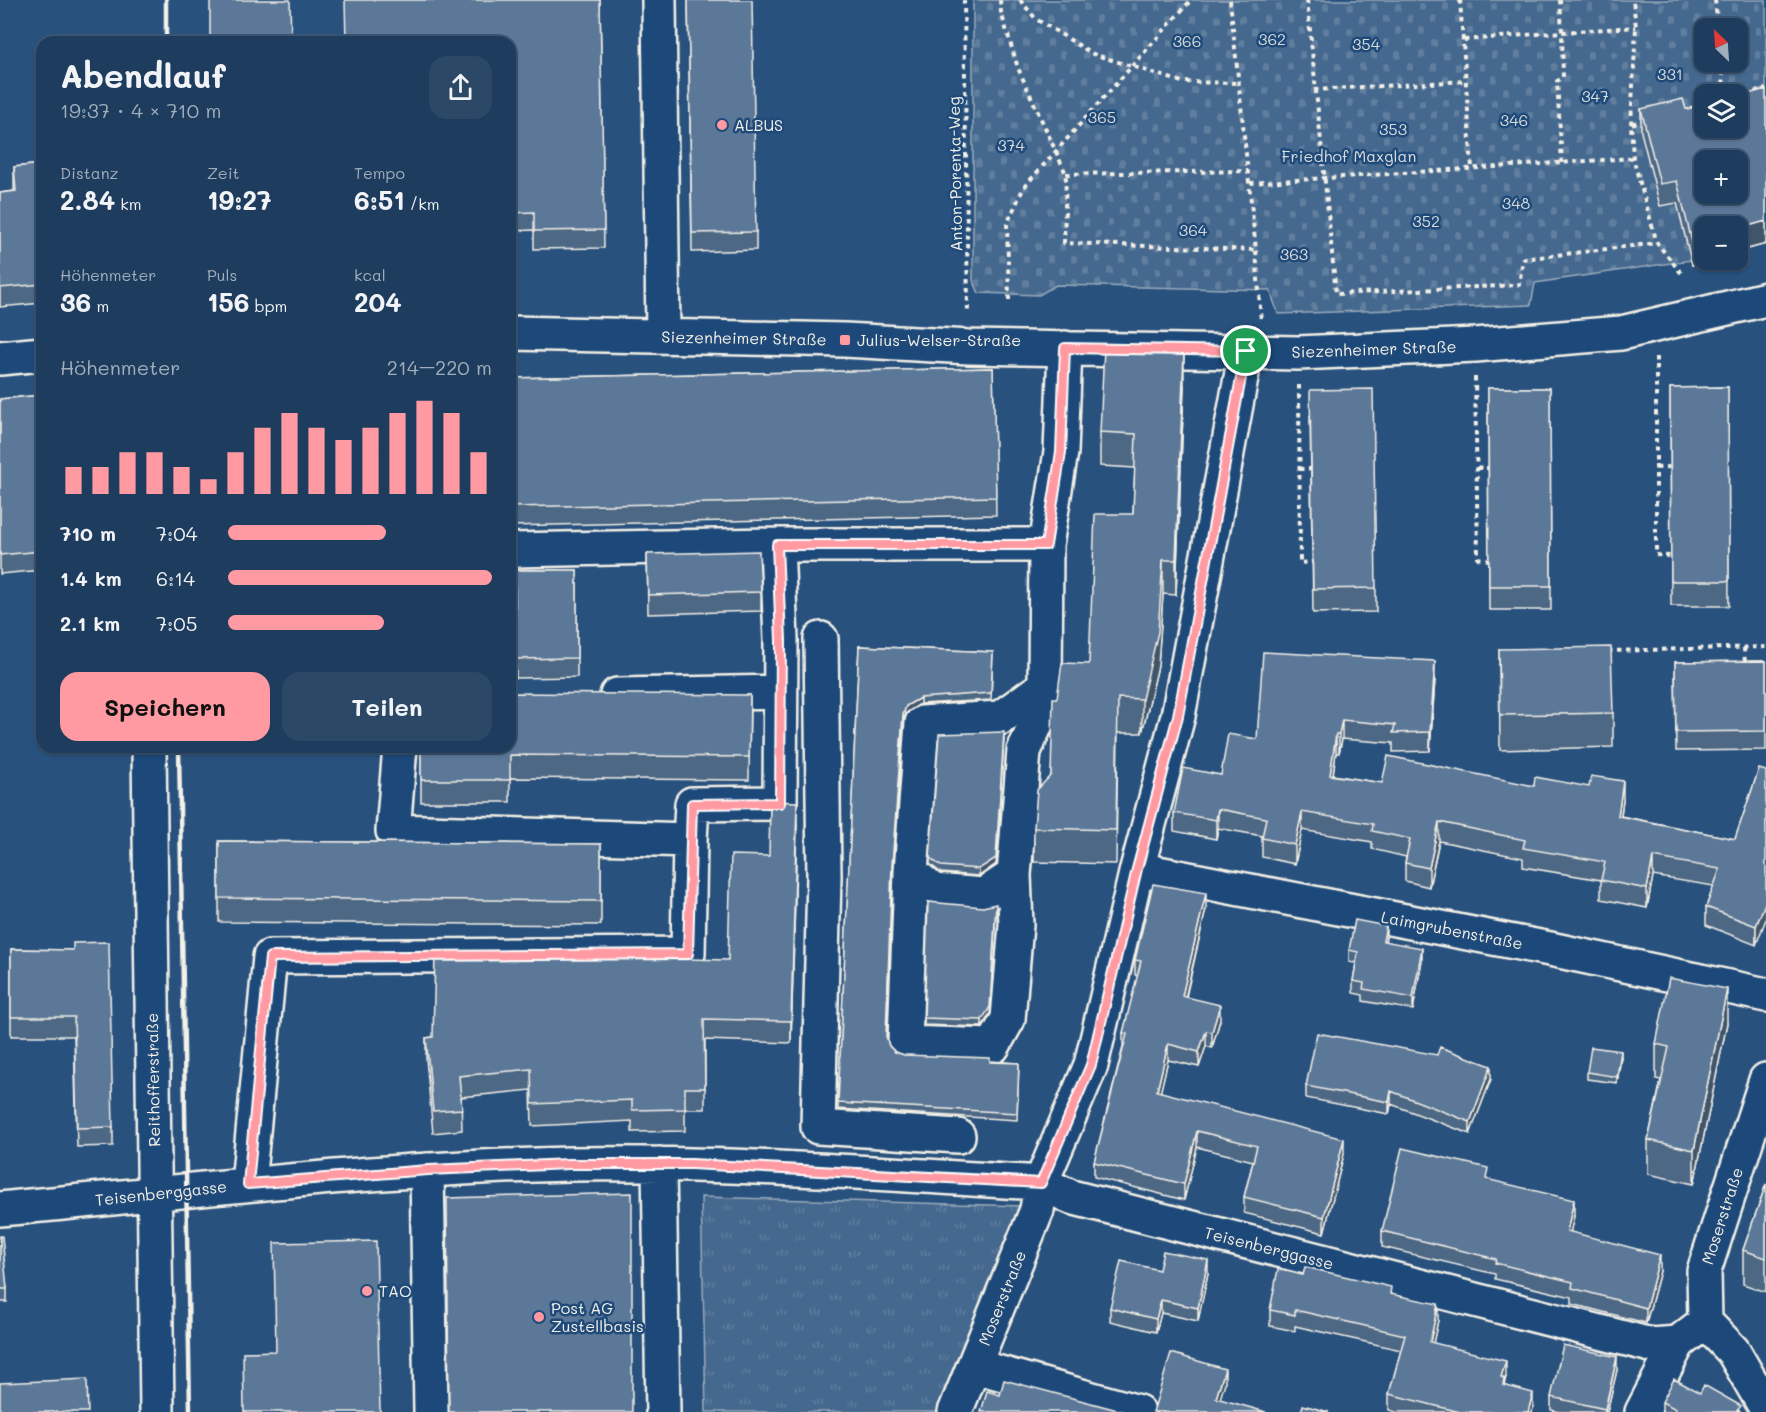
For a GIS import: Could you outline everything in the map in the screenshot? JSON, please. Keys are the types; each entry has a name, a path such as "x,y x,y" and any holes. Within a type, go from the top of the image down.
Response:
{"street":[{"path":"659,0 663,336"},
{"name":"Siezenheimer Straße","path":"516,333 845,340 969,347 1298,353 1474,345 1621,333 1766,299"},
{"path":"1045,687 1000,718 922,723 911,872 905,1044 993,1046 1008,1019 1016,925 1014,874 1024,751 1039,717 1045,687 1046,545 1061,452 1065,348"},
{"path":"1041,1183 1091,1065 1137,869 1178,716 1255,351"},
{"path":"0,358 36,355"},
{"path":"516,550 777,545 1046,545"},
{"path":"248,1184 270,957 688,954 692,804 780,803 781,640 777,545"},
{"path":"815,1171 824,876 821,639"},
{"path":"592,695 779,692"},
{"name":"Reithofferstraße","path":"148,753 157,1412"},
{"path":"399,753 393,831 690,840"},
{"name":"Laimgrubenstraße","path":"1137,869 1550,949 1766,995"},
{"path":"911,872 933,891 984,895 1014,874"},
{"name":"Moserstraße","path":"1705,1322 1704,1271 1766,1080"},
{"path":"818,1127 958,1136"},
{"path":"659,1164 663,1412"},
{"name":"Teisenberggasse","path":"0,1209 248,1184 428,1170 659,1164 1041,1183 1071,1197 1499,1307 1652,1345 1678,1343"},
{"path":"428,1170 431,1412"},
{"name":"Moserstraße","path":"955,1412 1037,1210 1041,1183"},
{"path":"1642,1412 1678,1343 1705,1322 1732,1352 1766,1408"},
{"path":"975,1366 1138,1412"}],"path":[{"name":"Anton-Porenta-Weg","path":"964,0 969,347"},
{"path":"1000,0 1001,12 1018,68 1066,174 1064,243 1256,250"},
{"path":"1020,0 1036,19 1093,54 1182,82 1240,83"},
{"path":"1009,300 1008,224 1024,187 1191,0"},
{"path":"1230,0 1256,250 1255,351"},
{"path":"1307,0 1314,90 1336,294 1519,285 1523,259 1657,243"},
{"path":"1460,0 1472,168"},
{"path":"1560,0 1563,78 1557,81 1562,163"},
{"path":"1633,0 1636,27 1631,124 1633,158 1657,243 1682,274"},
{"path":"1715,0 1717,18"},
{"path":"1463,40 1636,27"},
{"path":"1314,90 1466,81"},
{"path":"1748,93 1766,89"},
{"path":"1672,113 1694,108"},
{"path":"1631,124 1652,118"},
{"path":"1250,183 1633,158"},
{"path":"1066,174 1248,171"},
{"path":"1656,326 1656,555 1670,555"},
{"path":"1474,345 1478,558 1489,560"},
{"path":"1298,353 1300,564 1312,562"},
{"path":"1656,468 1670,467"},
{"path":"1477,468 1488,468"},
{"path":"1299,469 1311,469"},
{"path":"1604,651 1766,647"},
{"path":"1744,648 1745,670"}],"green space":[{"name":"Friedhof Maxglan","path":"973,0 1766,0 1766,244 1748,249 1748,216 1694,216 1694,264 1691,260 1535,283 1531,305 1278,314 1270,290 1056,285 1039,295 979,293 973,280"},
{"path":"701,1197 1027,1206 944,1412 706,1412"}],"building":[{"path":"210,0 290,0 291,36 210,36"},
{"path":"345,0 600,0 604,230 534,231 534,212 516,213 516,36 346,36"},
{"name":"ALBUS","path":"688,0 752,0 756,232 692,233"},
{"path":"1766,89 1766,221 1748,226 1748,216 1694,216 1694,241 1692,242 1677,181 1660,184 1641,109 1683,99 1686,109 1694,107 1694,138 1748,138 1748,94"},
{"path":"36,165 36,285 0,288 0,193 16,191 14,167"},
{"path":"1104,348 1184,352 1176,560 1163,560 1158,632 1142,699 1118,698 1116,830 1034,828 1037,790 1051,775 1053,698 1057,698 1062,663 1089,664 1095,514 1133,514 1136,434 1100,432"},
{"path":"993,368 996,497 516,507 516,378"},
{"path":"1728,387 1729,581 1671,581 1670,388"},
{"path":"1488,388 1550,388 1551,586 1489,586"},
{"path":"1373,389 1376,588 1313,589 1310,390"},
{"path":"36,396 36,552 0,555 0,399"},
{"path":"759,551 761,592 648,595 647,554"},
{"path":"516,570 577,570 577,658 516,659"},
{"path":"859,646 993,652 991,693 920,698 906,706 903,715 892,865 886,1036 889,1046 895,1052 904,1055 990,1058 990,1062 1019,1063 1017,1113 838,1103"},
{"path":"1611,647 1613,713 1500,715 1499,649"},
{"path":"1263,652 1435,661 1430,732 1393,733 1395,725 1342,720 1339,734 1336,734 1330,775 1382,783 1388,756 1534,786 1535,777 1589,787 1591,776 1623,781 1618,816 1735,839 1759,769 1766,771 1766,901 1756,926 1706,907 1720,869 1653,857 1647,889 1601,880 1605,862 1523,848 1525,840 1439,822 1429,868 1405,863 1410,839 1372,831 1373,824 1302,812 1295,845 1262,838 1266,818 1218,809 1216,820 1174,813 1183,768 1221,775 1228,734 1257,739"},
{"path":"1766,661 1766,731 1676,732 1675,662"},
{"path":"516,693 750,695 749,757 510,755 510,780 421,780 421,753 516,753"},
{"path":"1004,732 996,858 979,869 941,866 930,858 939,734"},
{"path":"770,801 797,802 791,1021 704,1019 705,1088 685,1088 685,1109 632,1110 632,1100 532,1104 531,1069 459,1076 462,1109 433,1111 426,1038 433,1037 435,953 728,960 731,855 769,856"},
{"path":"219,841 601,844 601,901 219,898"},
{"path":"1153,884 1206,893 1182,996 1220,1005 1212,1032 1206,1031 1199,1052 1168,1044 1157,1091 1344,1139 1324,1217 1244,1197 1257,1146 1197,1131 1184,1184 1094,1162 1127,1034 1123,1033 1141,961 1135,960"},
{"path":"928,902 983,907 996,904 990,1007 982,1020 924,1018"},
{"path":"1355,920 1386,926 1383,941 1422,948 1413,998 1363,989 1364,983 1353,981 1358,952 1349,950"},
{"path":"109,942 113,1127 77,1128 74,1017 11,1017 11,949 73,950 73,943"},
{"path":"1669,978 1727,989 1694,1150 1648,1140 1669,1047 1656,1044"},
{"path":"1317,1033 1437,1055 1440,1047 1491,1066 1470,1122 1391,1091 1389,1102 1306,1086"},
{"path":"1591,1047 1621,1051 1617,1077 1587,1072"},
{"path":"1402,1148 1488,1168 1486,1179 1574,1200 1567,1231 1660,1255 1646,1308 1572,1288 1573,1282 1495,1263 1496,1259 1382,1231"},
{"path":"1766,1184 1766,1258 1743,1250"},
{"name":"Post AG Zustellbasis","path":"632,1193 632,1412 449,1412 447,1198"},
{"path":"0,1236 2,1236 7,1289 0,1289"},
{"path":"376,1241 380,1412 244,1412 243,1352 276,1351 274,1243"},
{"path":"1163,1251 1208,1260 1198,1308 1161,1300 1156,1319 1110,1308 1121,1261 1159,1270"},
{"path":"1305,1267 1391,1287 1390,1294 1438,1304 1430,1342 1506,1361 1501,1377 1504,1378 1503,1385 1533,1393 1528,1412 1460,1412 1389,1394 1405,1335 1295,1310 1295,1315 1270,1310 1278,1269 1303,1275"},
{"path":"1563,1345 1617,1357 1605,1409 1551,1397"},
{"path":"1171,1353 1225,1369 1216,1398 1266,1412 1153,1412"},
{"path":"87,1379 88,1412 0,1412 0,1383"},
{"path":"1674,1379 1700,1393 1704,1385 1741,1406 1736,1412 1674,1412 1676,1409 1662,1402"},
{"path":"1004,1380 1125,1412 981,1412 987,1391 1000,1395"},
{"path":"1303,1405 1329,1412 1301,1412"}],"railway":[{"path":"166,0 166,36"},
{"path":"179,753 190,1412"}],"place":[{"name":"ALBUS","path":"722,125"},
{"name":"Julius-Welser-Straße","path":"845,340"},
{"name":"TAO","path":"367,1291"},
{"name":"Post AG Zustellbasis","path":"539,1317"}],"route":[{"path":"1065,348 1246,351 1178,716 1137,869 1091,1065 1041,1183 691,1164 569,1164 428,1170 248,1184 270,957 688,954 692,804 780,803 781,640 777,545 1046,545 1065,412 1065,348"}],"park label":[{"name":"362","path":"1272,39"},
{"name":"366","path":"1187,41"},
{"name":"354","path":"1366,44"},
{"name":"331","path":"1670,74"},
{"name":"347","path":"1595,96"},
{"name":"365","path":"1102,117"},
{"name":"346","path":"1514,120"},
{"name":"353","path":"1393,129"},
{"name":"374","path":"1011,145"},
{"name":"348","path":"1516,203"},
{"name":"352","path":"1426,221"},
{"name":"364","path":"1193,230"},
{"name":"363","path":"1294,254"}]}
